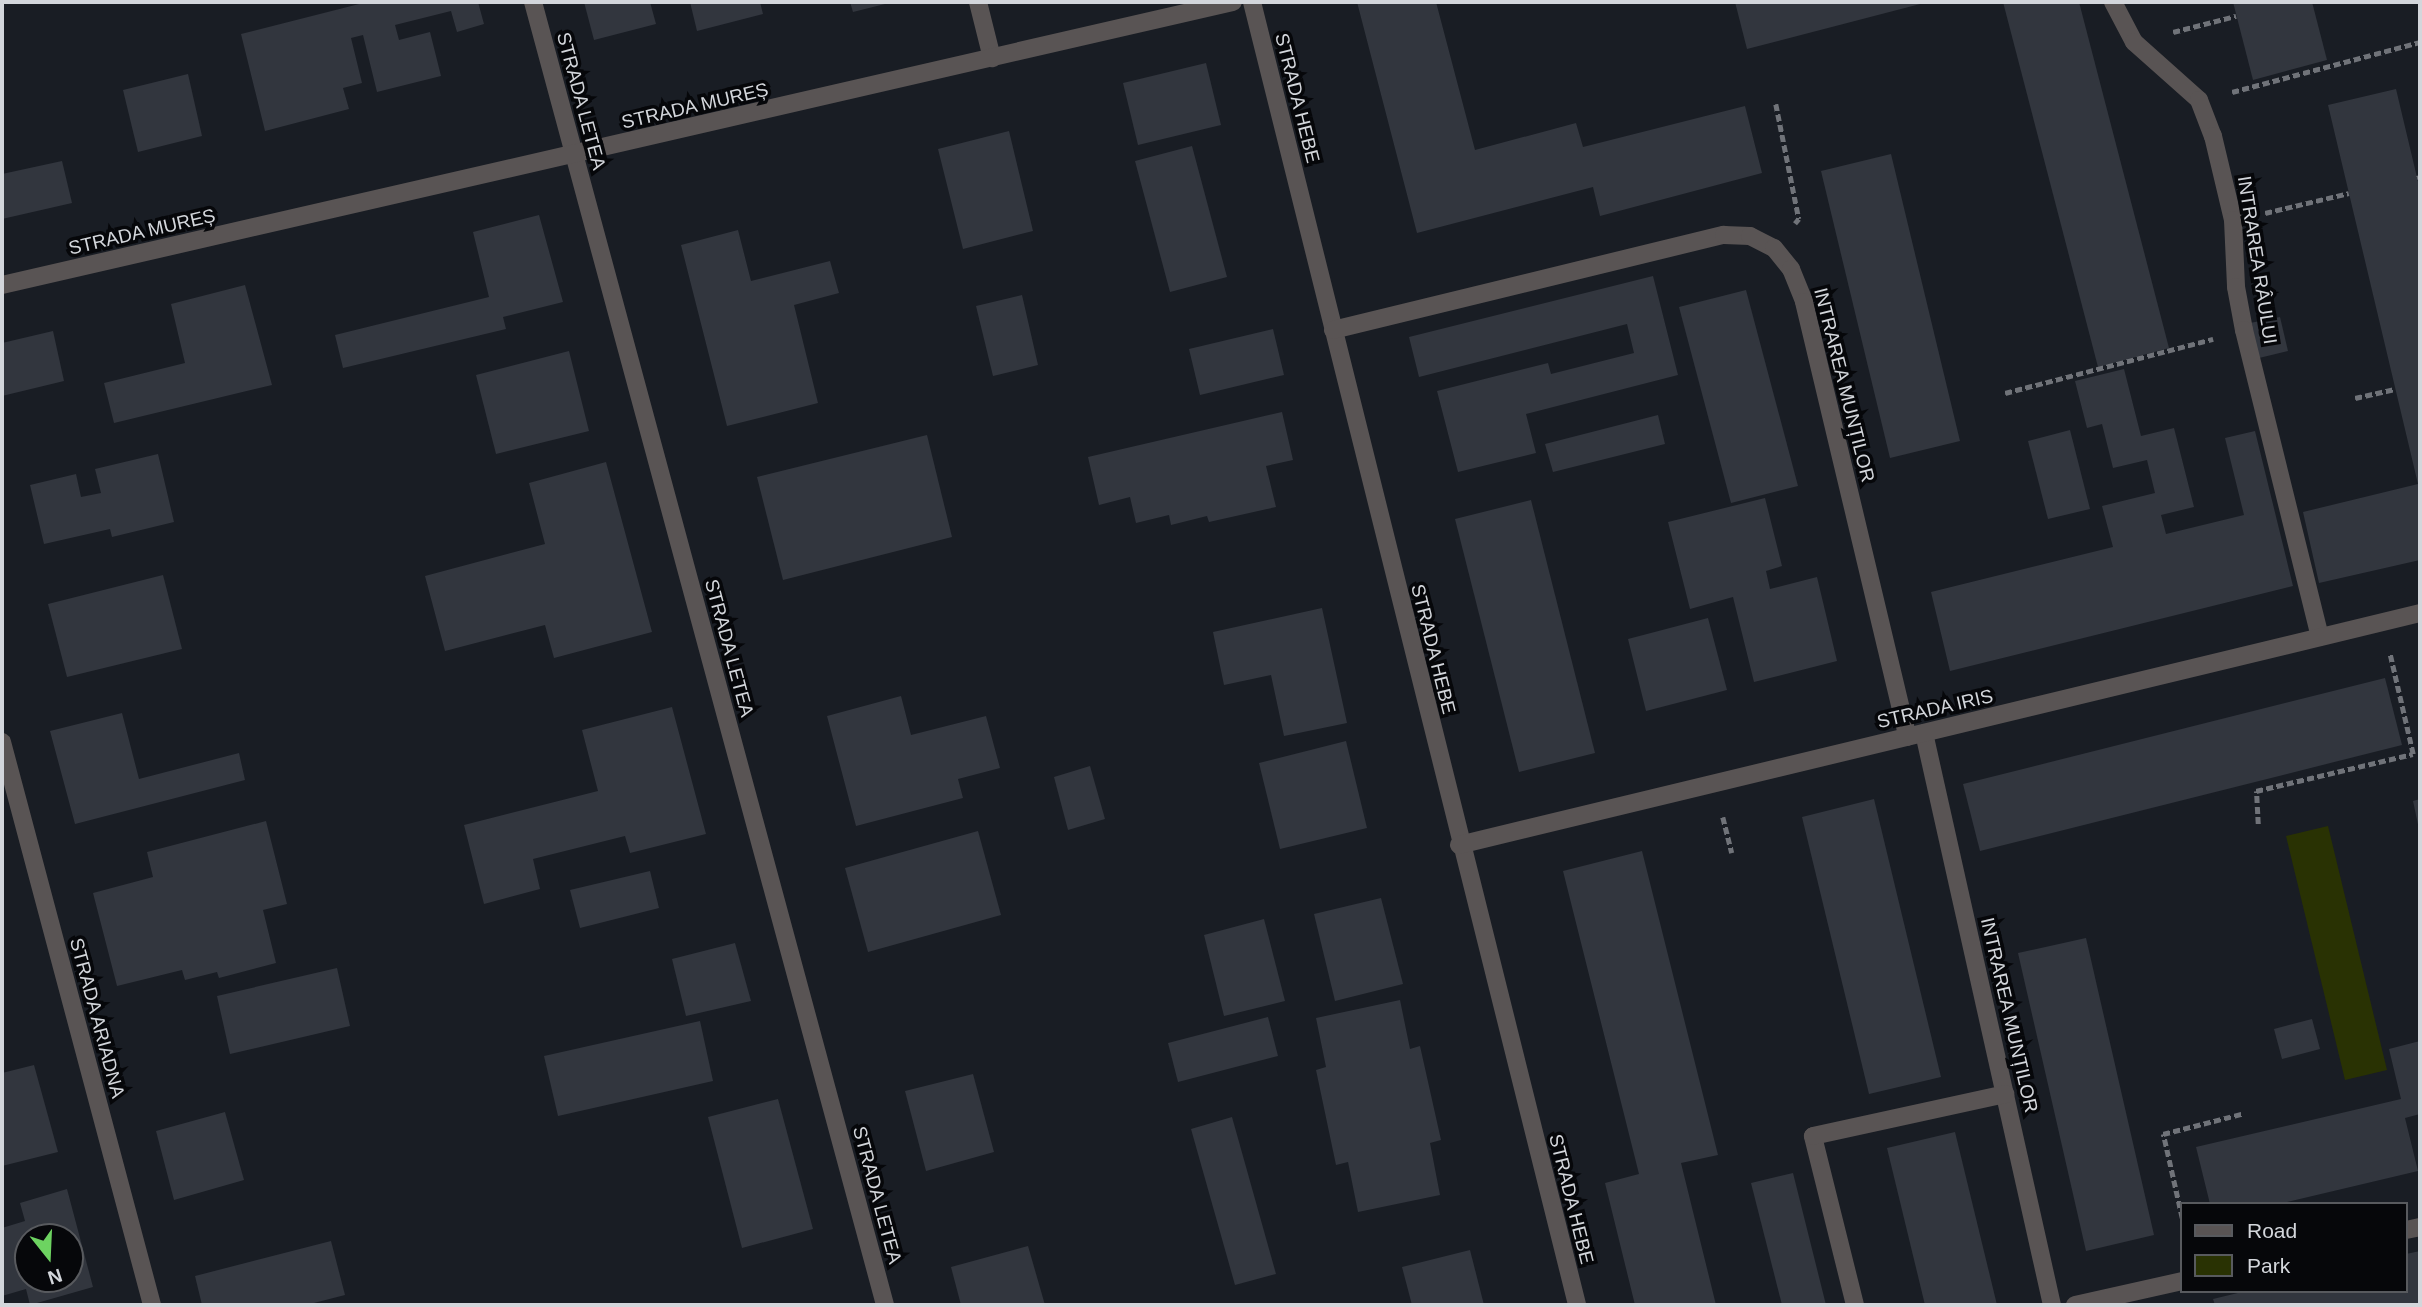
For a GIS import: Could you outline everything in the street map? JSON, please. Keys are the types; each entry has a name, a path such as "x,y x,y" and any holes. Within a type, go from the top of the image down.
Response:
{"street":[{"name":"STRADA LETEA","path":"533,2 885,1305"},
{"path":"978,2 992,58"},
{"name":"STRADA MUREȘ","path":"2,285 574,156 1233,2"},
{"name":"STRADA HEBE","path":"1252,2 1459,845 1577,1305"},
{"name":"INTRAREA RÂULUI","path":"2113,2 2134,42 2199,100 2213,136 2233,220 2236,288 2244,330 2320,637"},
{"path":"1333,330 1724,235 1750,236 1774,248"},
{"name":"INTRAREA MUNȚILOR","path":"1774,248 1791,269 1804,302 2005,1094 2052,1305"},
{"name":"STRADA IRIS","path":"1459,845 2420,613"},
{"name":"STRADA ARIADNA","path":"2,742 152,1305"},
{"path":"1854,1305 1813,1136 2005,1094"},
{"path":"2075,1305 2180,1281"}],"path":[{"path":"2134,42 2236,16"},
{"path":"2199,100 2420,42"},
{"path":"1774,248 1799,219 1776,104"},
{"path":"2233,220 2349,193"},
{"path":"2005,393 2244,330"},
{"path":"2355,398 2395,389"},
{"path":"2258,824 2256,791 2413,754 2382,622"},
{"path":"2180,1210 2163,1134 2241,1114"}],"green space":[{"path":"2328,826 2387,1070 2345,1080 2286,836"}],"building":[{"path":"367,2 478,2 484,24 457,32 451,11 395,25 399,40 430,32 441,76 377,92 363,35 351,38 362,83 343,88 349,109 265,131 241,34"},
{"path":"584,2 650,2 656,24 594,40"},
{"path":"690,2 760,2 763,14 697,31"},
{"path":"850,2 889,2 889,3 853,12"},
{"path":"1357,2 1436,2 1475,150 1576,123 1583,147 1745,106 1762,173 1600,216 1593,187 1417,233"},
{"path":"1735,2 1923,2 1924,3 1747,49"},
{"path":"2003,2 2079,2 2169,348 2098,367"},
{"path":"2233,2 2312,2 2327,60 2253,80"},
{"path":"1206,63 1221,125 1138,145 1123,83"},
{"path":"188,74 202,136 138,152 123,90"},
{"path":"2396,89 2420,190 2420,560 2319,583 2303,512 2418,484 2328,105"},
{"path":"1009,131 1033,231 963,249 938,149"},
{"path":"1192,146 1227,277 1170,292 1135,161"},
{"path":"1891,154 1960,441 1890,458 1821,171"},
{"path":"62,161 72,203 2,219 2,174"},
{"path":"539,215 563,302 503,317 506,329 343,368 335,335 489,297 473,232"},
{"path":"738,230 751,281 830,261 839,293 794,305 818,403 727,426 681,245"},
{"path":"1653,276 1678,375 1526,414 1536,453 1458,472 1437,391 1548,363 1551,374 1634,353 1627,324 1419,377 1409,337"},
{"path":"245,285 272,385 114,423 104,383 185,363 171,304"},
{"path":"1746,290 1798,486 1731,503 1679,307"},
{"path":"1022,295 1038,365 993,376 976,306"},
{"path":"2280,317 2288,351 2259,358 2250,323"},
{"path":"1273,329 1284,375 1200,395 1189,349"},
{"path":"53,331 64,381 2,396 2,343"},
{"path":"569,351 589,431 496,454 476,375"},
{"path":"2124,369 2141,436 2174,428 2194,507 2161,515 2166,534 2244,515 2225,438 2255,431 2293,586 1950,671 1931,592 2113,547 2102,506 2155,493 2147,460 2113,468 2102,424 2087,428 2075,381"},
{"path":"1282,412 1293,460 1266,466 1276,507 1209,522 1207,516 1171,525 1169,515 1136,523 1130,497 1099,505 1088,457"},
{"path":"1658,415 1665,444 1553,472 1545,444"},
{"path":"2070,430 2090,509 2048,519 2028,441"},
{"path":"927,435 952,537 783,580 757,477"},
{"path":"158,454 174,522 112,537 110,529 44,544 30,485 76,474 81,497 101,493 95,469"},
{"path":"606,462 652,632 554,658 545,625 445,651 425,576 545,544 529,483"},
{"path":"1765,498 1782,566 1766,571 1770,589 1817,577 1837,661 1754,682 1733,597 1690,609 1668,522"},
{"path":"1531,500 1595,753 1519,772 1455,519"},
{"path":"163,575 182,649 67,677 48,604"},
{"path":"1322,608 1347,723 1284,736 1271,675 1224,685 1213,632"},
{"path":"1708,618 1727,690 1646,711 1628,639"},
{"path":"2385,678 2402,745 1980,851 1963,784"},
{"path":"901,696 911,735 986,716 1000,768 958,779 963,798 856,826 827,716"},
{"path":"672,707 706,834 630,853 625,836 533,859 540,889 484,904 464,825 598,791 582,730"},
{"path":"122,713 139,779 239,753 245,780 75,824 50,731"},
{"path":"1346,741 1367,828 1280,849 1259,763"},
{"path":"1090,766 1105,819 1068,830 1054,777"},
{"path":"1874,799 1941,1077 1869,1094 1802,817"},
{"path":"2420,799 2420,829 2419,829 2413,801"},
{"path":"266,821 287,904 263,910 276,963 219,978 217,972 185,980 182,970 117,986 93,893 153,877 147,852"},
{"path":"978,831 1001,915 868,952 845,868"},
{"path":"1642,851 1718,1155 1681,1163 1716,1305 1635,1305 1605,1183 1639,1174 1563,871"},
{"path":"650,871 659,908 580,928 570,890"},
{"path":"1381,898 1403,984 1335,1001 1314,914"},
{"path":"1264,919 1285,1001 1224,1016 1204,935"},
{"path":"2086,938 2154,1235 2086,1251 2018,953"},
{"path":"735,943 751,1001 686,1016 672,959"},
{"path":"337,968 350,1026 230,1054 217,996"},
{"path":"1400,1000 1410,1049 1420,1046 1441,1140 1430,1143 1440,1195 1358,1212 1348,1162 1336,1165 1316,1070 1326,1067 1316,1018"},
{"path":"1268,1017 1278,1056 1178,1082 1168,1043"},
{"path":"2312,1019 2320,1049 2282,1059 2274,1029"},
{"path":"700,1021 713,1081 558,1116 544,1056"},
{"path":"2420,1041 2420,1114 2405,1118 2418,1171 2287,1202 2210,1202 2196,1147 2401,1099 2389,1049"},
{"path":"34,1065 58,1152 2,1166 2,1073"},
{"path":"973,1074 994,1152 926,1171 905,1091"},
{"path":"778,1099 813,1229 742,1248 708,1117"},
{"path":"225,1112 244,1180 174,1200 156,1131"},
{"path":"1232,1117 1276,1274 1235,1285 1191,1129"},
{"path":"1955,1132 1997,1305 1925,1305 1887,1148"},
{"path":"1793,1173 1826,1305 1782,1305 1751,1183"},
{"path":"67,1189 76,1223 18,1223 25,1221 20,1203"},
{"path":"14,1224 14,1292 2,1296 2,1228"},
{"path":"331,1241 345,1295 306,1305 202,1305 195,1276"},
{"path":"1028,1246 1045,1305 961,1305 951,1267"},
{"path":"1470,1250 1484,1305 1412,1305 1402,1267"},
{"path":"2420,1251 2420,1305 2215,1305 2213,1299 2238,1293 2408,1293 2408,1254"},
{"path":"84,1253 93,1287 84,1290"},
{"path":"27,1293 72,1293 30,1305"}]}
